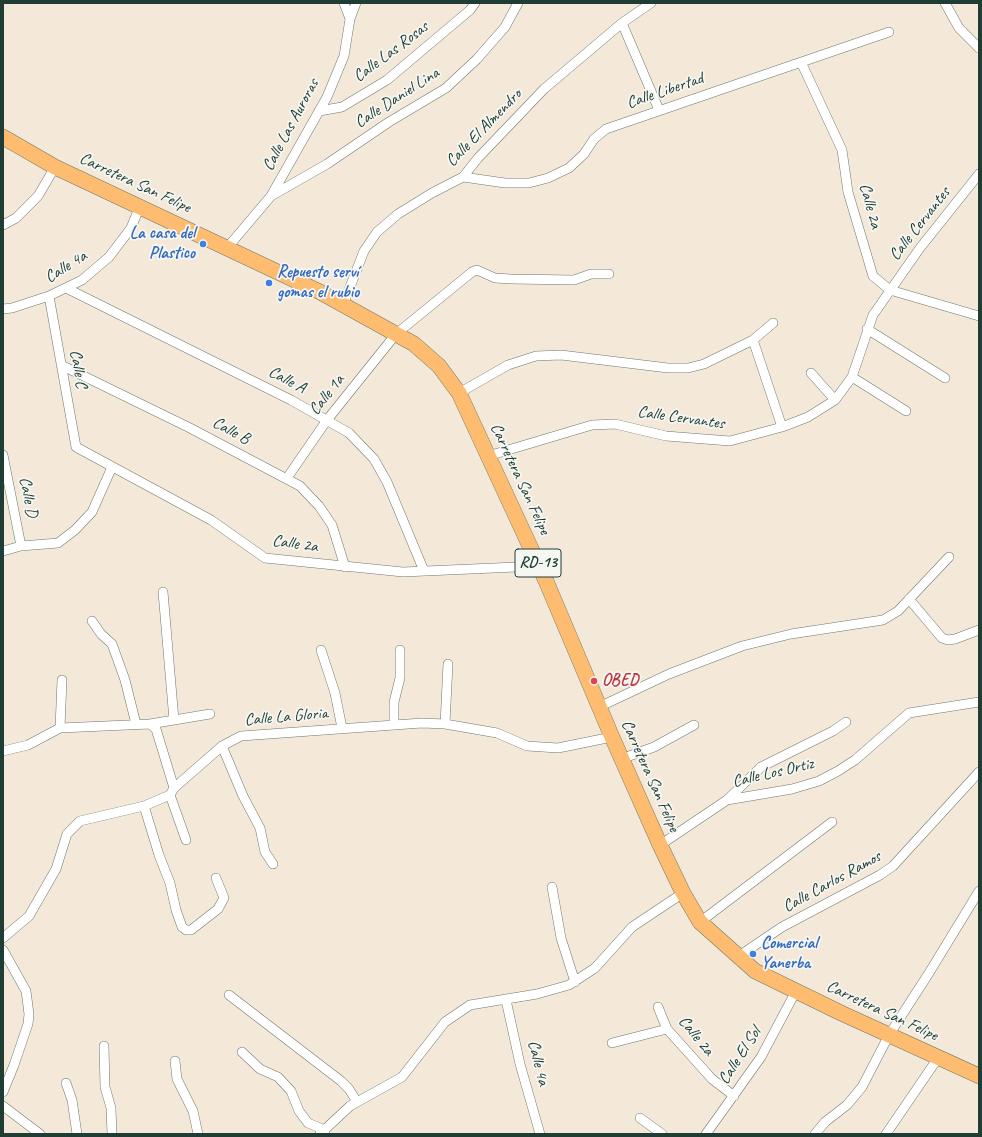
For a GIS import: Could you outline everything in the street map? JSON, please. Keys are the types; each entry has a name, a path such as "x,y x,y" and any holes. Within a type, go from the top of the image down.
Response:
{"main road":[{"name":"Carretera San Felipe","path":"3,137 55,167 140,206 343,305 414,344 439,366 460,393 539,566 621,759 683,893 700,922 755,971 979,1076"}],"street":[{"path":"344,3 350,20"},
{"name":"Calle Las Auroras","path":"227,248 271,196 319,111 344,56 350,20 356,3"},
{"name":"Calle Las Rosas","path":"319,111 342,107 387,80 470,10 475,3"},
{"name":"Calle Daniel Lina","path":"271,196 327,164 389,122 446,88 476,59 505,27 518,3"},
{"name":"Calle El Almendro","path":"343,305 364,251 377,232 398,214 432,193 463,177 478,158 544,89 622,23 651,3"},
{"path":"945,3 959,28 979,48"},
{"path":"622,23 659,110"},
{"name":"Calle Libertad","path":"463,177 505,183 529,183 548,178 569,168 584,154 594,139 606,130 659,110 890,32"},
{"name":"Calle 2a","path":"801,62 842,150 848,192 873,276 890,290 979,316"},
{"path":"3,225 16,218 38,196 55,167"},
{"name":"Calle Cervantes","path":"488,456 592,425 615,424 666,436 730,441 782,427 808,418 835,400 852,377 873,315 920,248 979,174"},
{"name":"Calle 4a","path":"3,309 12,308 49,296 82,280 109,257 131,228 140,206"},
{"name":"Calle 1a","path":"287,478 327,420 396,334 446,292 477,270 495,278 511,280 574,280 591,274 609,274"},
{"name":"Calle A","path":"66,288 151,329 350,432 374,458 387,482 424,571"},
{"name":"Calle C","path":"49,296 76,447"},
{"path":"460,393 508,365 536,356 561,355 668,368 688,368 704,364 753,340 773,323"},
{"path":"867,329 945,378"},
{"path":"753,340 782,427"},
{"name":"Calle B","path":"61,366 190,428 300,486 319,506 332,525 345,567"},
{"path":"811,373 835,400"},
{"path":"852,377 906,411"},
{"name":"Calle 2a","path":"76,447 211,520 265,558 403,572 539,566"},
{"name":"Calle D","path":"3,455 21,546"},
{"path":"3,551 21,546 58,542 75,530 92,512 112,467"},
{"path":"599,706 669,674 742,646 791,634 883,620 898,611 949,557"},
{"path":"163,592 174,720"},
{"path":"909,599 942,638 955,640 979,630"},
{"path":"92,621 101,634 112,644 125,680 136,724"},
{"path":"321,650 335,693 342,728"},
{"path":"394,725 394,702 400,678 400,650"},
{"path":"445,724 448,664"},
{"path":"60,728 62,680"},
{"name":"Calle Los Ortiz","path":"660,844 727,800 792,789 819,781 855,760 909,713 979,702"},
{"path":"3,751 28,745 60,728 150,724 210,714"},
{"path":"727,800 761,767 833,732 846,722"},
{"name":"Calle La Gloria","path":"3,938 29,916 56,869 67,834 80,821 144,806 172,791 222,746 241,736 422,723 445,724 497,733 527,746 558,748 612,738"},
{"path":"150,724 156,729 186,840"},
{"path":"621,759 654,747 694,726"},
{"path":"222,746 243,796 260,828 265,852 273,864"},
{"name":"Calle Carlos Ramos","path":"739,956 782,927 880,875 893,866 979,772"},
{"path":"144,806 158,855 170,883 176,910 186,930 191,930 218,909 224,898 216,878"},
{"path":"700,922 832,822"},
{"path":"552,887 561,938 574,982"},
{"path":"815,1134 825,1122 847,1105 862,1087 889,1035 930,974 979,891"},
{"path":"242,1052 260,1069 278,1078 291,1092 299,1111 308,1123 323,1133 350,1106 402,1077 445,1022 470,1005 537,994 569,985 595,968 632,927 683,893"},
{"path":"3,950 26,991 29,1014 16,1058 3,1092"},
{"name":"Calle El Sol","path":"706,1134 761,1057 796,991"},
{"path":"229,995 341,1081 349,1089 357,1102"},
{"name":"Calle 4a","path":"506,1000 520,1064 540,1134"},
{"name":"Calle 2a","path":"658,1007 667,1029 712,1079 734,1096"},
{"path":"612,1043 667,1029"},
{"path":"104,1046 105,1086 110,1100 112,1134"},
{"path":"886,1134 938,1058"},
{"path":"175,1060 177,1079 193,1111 198,1134"},
{"path":"66,1083 72,1100 77,1134"},
{"path":"3,1106 40,1134"},
{"path":"640,1118 662,1134"}],"place":[{"name":"La casa del Plastico","path":"203,244"},
{"name":"Repuesto serví gomas el rubio","path":"269,283"},
{"name":"OBED","path":"594,681"},
{"name":"Comercial Yanerba","path":"753,954"}]}
